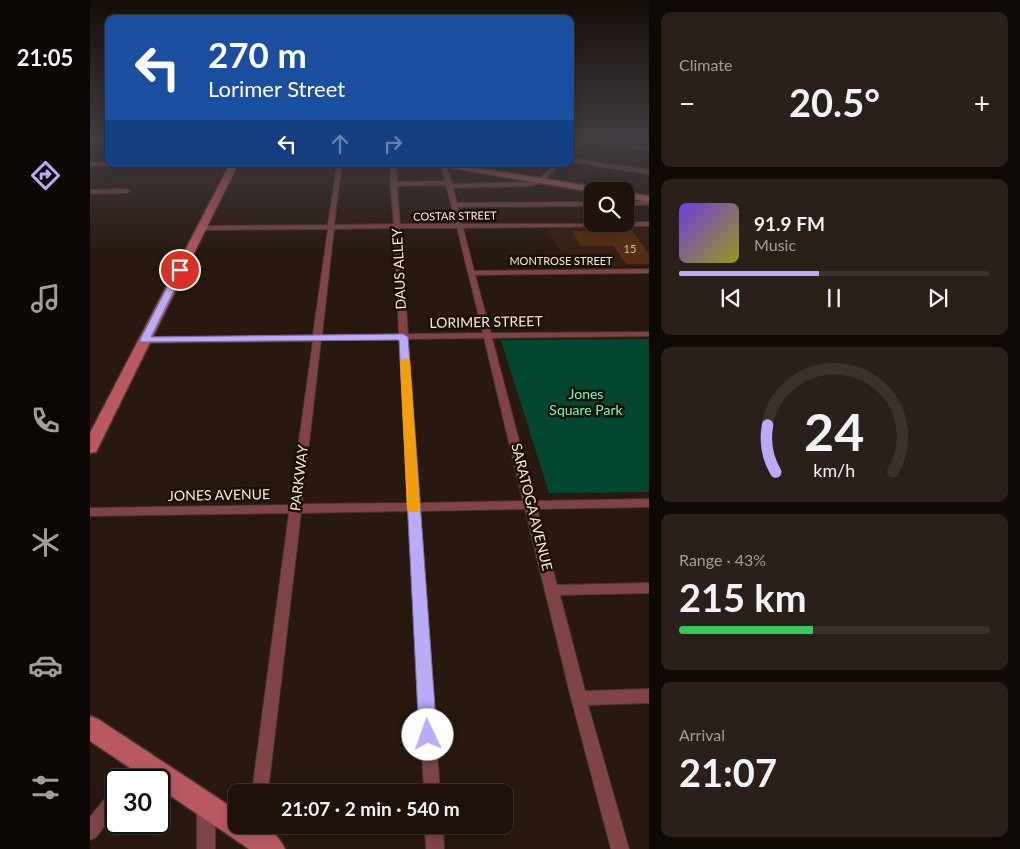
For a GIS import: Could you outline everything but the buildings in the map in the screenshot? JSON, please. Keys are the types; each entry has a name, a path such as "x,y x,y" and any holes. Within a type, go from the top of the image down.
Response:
{"street":[{"path":"90,448 227,178"},
{"name":"PARKWAY","path":"261,784 337,178"},
{"name":"DAUS ALLEY","path":"393,178 431,784"},
{"name":"SARATOGA AVENUE","path":"447,178 456,205 487,336 532,505 579,698 620,849"},
{"path":"521,178 584,188"},
{"path":"393,184 525,185 540,181 544,178"},
{"path":"90,192 127,192"},
{"path":"634,196 649,199"},
{"path":"634,203 649,203"},
{"path":"456,205 584,204"},
{"name":"COSTAR STREET","path":"201,228 649,224"},
{"name":"MONTROSE STREET","path":"472,273 649,271"},
{"name":"LORIMER STREET","path":"145,340 649,334"},
{"name":"JONES AVENUE","path":"90,512 649,503"},
{"path":"553,590 649,588"},
{"path":"579,698 649,696"},
{"path":"90,727 134,769"},
{"path":"170,788 261,837"},
{"path":"206,806 206,849"},
{"path":"90,831 105,812"},
{"path":"434,834 435,849"}],"shaded area":[{"path":"547,228 584,228 584,232 634,232 634,228 645,228 649,232 649,266 569,266"}],"green space":[{"name":"Jones Square Park","path":"649,339 649,492 549,493 501,340"}],"slow traffic":[{"path":"405,361 413,509"}],"route":[{"path":"180,270 145,340 403,337 428,735"}]}
